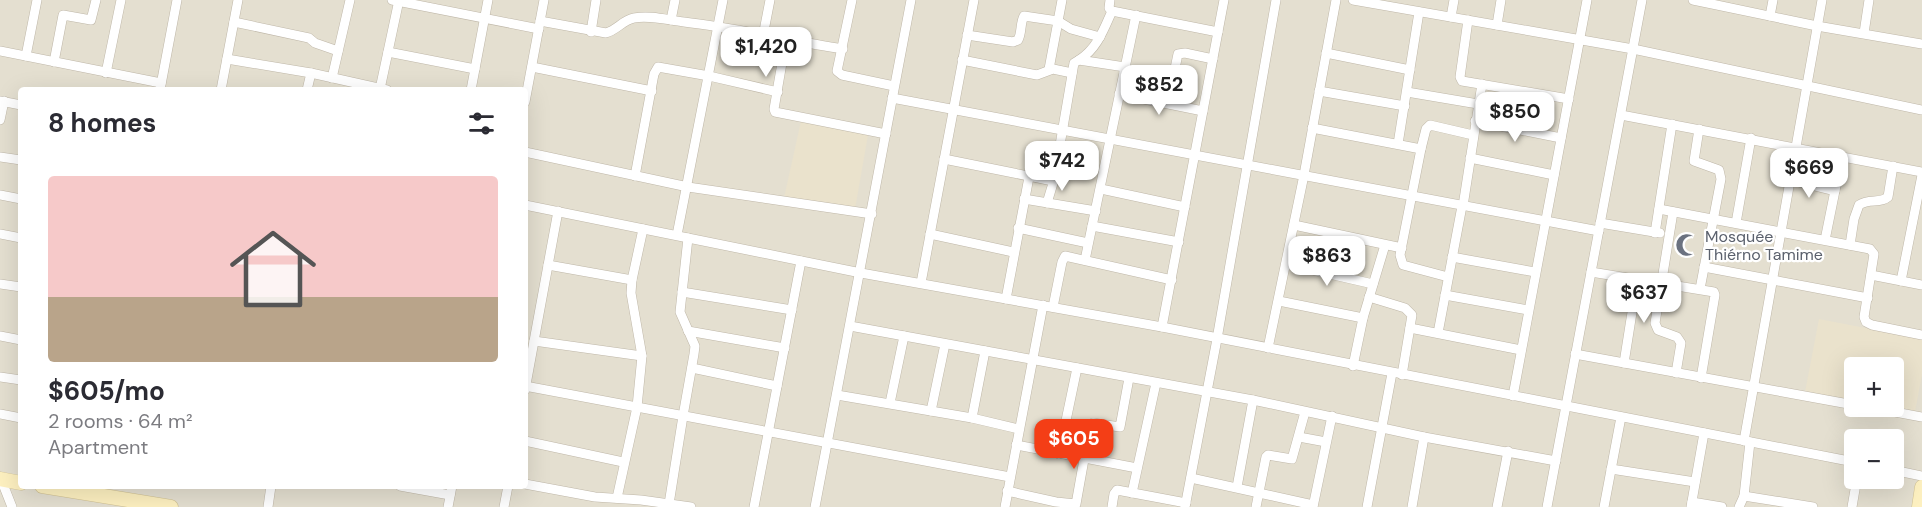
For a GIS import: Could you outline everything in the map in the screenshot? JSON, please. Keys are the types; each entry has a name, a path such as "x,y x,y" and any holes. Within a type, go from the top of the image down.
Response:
{"street":[{"path":"26,56 37,0"},
{"path":"54,62 63,15 91,20 96,0"},
{"path":"106,73 121,0"},
{"path":"0,51 161,87 177,0"},
{"path":"222,87 238,0"},
{"path":"332,78 350,0"},
{"path":"383,87 397,0 484,18 606,33 614,31 627,20 650,16 843,49"},
{"path":"472,87 488,0"},
{"path":"528,87 544,0"},
{"path":"591,32 596,0"},
{"path":"671,20 675,0"},
{"path":"677,236 723,0"},
{"path":"763,36 770,0"},
{"path":"852,0 837,68 839,74 894,86"},
{"path":"815,507 911,0"},
{"path":"921,283 974,0"},
{"path":"1049,69 1062,0"},
{"path":"1110,0 1109,8 1112,11"},
{"path":"1162,327 1224,0"},
{"path":"1112,507 1115,491 1185,505 1217,339 1276,0"},
{"path":"1268,348 1304,176 1336,0"},
{"path":"1353,0 1633,49 1922,110"},
{"path":"1451,17 1454,0"},
{"path":"1497,25 1501,0"},
{"path":"1513,396 1587,0"},
{"path":"1547,507 1642,0"},
{"path":"1693,0 1817,26 1922,44"},
{"path":"1744,10 1745,0"},
{"path":"1770,16 1773,0"},
{"path":"1739,507 1744,496 1753,388 1822,0"},
{"path":"1864,33 1869,0"},
{"path":"1112,11 1218,32"},
{"path":"1047,203 1074,63 1086,56 1100,37 1112,11"},
{"path":"1398,144 1419,12"},
{"path":"1084,260 1101,189 1136,15"},
{"path":"967,35 1013,42 1021,35 1024,16 1058,21 1071,29 1100,37"},
{"path":"1458,101 1468,20"},
{"path":"234,22 309,38 315,43 338,51"},
{"path":"786,40 774,109 777,113 886,134"},
{"path":"388,52 475,69"},
{"path":"1326,53 1410,70"},
{"path":"1079,60 1171,80 1178,54 1213,58"},
{"path":"227,58 311,73 358,87"},
{"path":"962,60 1037,75 1049,69 1072,73"},
{"path":"532,67 652,92"},
{"path":"636,176 654,74 658,67 778,92"},
{"path":"308,87 311,73"},
{"path":"1462,81 1569,99"},
{"path":"1438,333 1482,84"},
{"path":"1319,91 1405,106"},
{"path":"1407,92 1478,104"},
{"path":"1119,94 1203,111"},
{"path":"892,98 1544,222 1668,235"},
{"path":"0,120 2,101 18,104"},
{"path":"1621,114 1893,166 1922,174 1901,281"},
{"path":"1475,121 1561,138"},
{"path":"1655,232 1672,124"},
{"path":"1448,278 1403,265 1400,255 1426,129 1430,125 1473,135"},
{"path":"1312,128 1421,149"},
{"path":"1700,129 1694,160 1720,172 1719,190 1700,289"},
{"path":"1736,223 1751,138"},
{"path":"528,153 688,187 872,214"},
{"path":"1826,240 1842,156"},
{"path":"0,157 18,160"},
{"path":"1470,158 1554,175"},
{"path":"944,159 1053,181"},
{"path":"1850,245 1854,219 1859,206 1869,201 1882,201 1888,197 1893,166"},
{"path":"1006,299 1013,252 1029,177"},
{"path":"1790,180 1835,191"},
{"path":"1101,189 1185,207"},
{"path":"0,195 18,199"},
{"path":"1024,199 1096,212"},
{"path":"528,206 861,273 1162,327 1392,374 1566,405 1844,460"},
{"path":"1659,209 1873,251 1864,317 1868,324 1922,335"},
{"path":"528,372 558,211"},
{"path":"1673,212 1655,323 1658,330 1677,337 1682,343 1676,373"},
{"path":"1294,225 1402,248"},
{"path":"1092,226 1179,242"},
{"path":"617,498 623,462 637,407 642,356 632,303 632,280 642,228"},
{"path":"1018,228 1089,243"},
{"path":"0,234 18,237"},
{"path":"930,234 1013,252"},
{"path":"669,504 695,346 680,312 688,238"},
{"path":"1353,366 1369,297 1385,244"},
{"path":"1005,507 1033,360 1063,258 1067,256 1172,280"},
{"path":"1452,257 1535,272"},
{"path":"754,507 801,261"},
{"path":"1286,264 1373,284"},
{"path":"548,265 632,280"},
{"path":"1704,267 1868,298"},
{"path":"1591,272 1637,281 1711,290 1715,295 1701,378"},
{"path":"1871,275 1922,285"},
{"path":"1623,363 1637,281"},
{"path":"0,284 18,287"},
{"path":"682,292 792,310"},
{"path":"1445,295 1528,310"},
{"path":"1369,297 1410,311 1412,315 1402,375"},
{"path":"1279,301 1364,318"},
{"path":"850,326 1253,400 1382,428 1556,460"},
{"path":"1410,328 1521,350"},
{"path":"688,331 784,348"},
{"path":"0,336 18,339"},
{"path":"890,403 904,336"},
{"path":"534,341 642,356"},
{"path":"931,411 945,344"},
{"path":"972,418 985,351"},
{"path":"1575,354 1844,403"},
{"path":"692,368 777,386"},
{"path":"1059,454 1077,368"},
{"path":"1367,507 1392,374"},
{"path":"0,377 18,380"},
{"path":"1008,491 1056,505 1076,504 1091,423 1120,427 1129,378"},
{"path":"1132,493 1156,383"},
{"path":"528,389 1010,477"},
{"path":"837,395 972,418 1019,429"},
{"path":"1237,487 1253,400"},
{"path":"1256,507 1266,457 1268,455 1291,460 1305,412"},
{"path":"0,414 18,417"},
{"path":"1904,414 1922,417"},
{"path":"1191,478 1259,491 1313,506 1332,416"},
{"path":"1607,506 1621,417"},
{"path":"1704,433 1692,504 1722,507"},
{"path":"1412,507 1424,436"},
{"path":"1299,437 1326,442"},
{"path":"528,442 623,462"},
{"path":"1016,445 1137,468"},
{"path":"1497,507 1508,451"},
{"path":"1611,469 1695,482"},
{"path":"1904,472 1922,476"},
{"path":"12,507 1,479 18,482"},
{"path":"528,485 595,497 691,507"},
{"path":"1918,507 1922,487"},
{"path":"77,489 143,504 171,507"},
{"path":"268,507 271,489"},
{"path":"431,489 451,491 448,507"},
{"path":"504,507 507,489"},
{"path":"1852,507 1855,489"},
{"path":"1744,496 1766,503 1813,507"},
{"path":"592,507 595,497"}],"shaded area":[{"path":"0,0 1922,0 1922,507 0,507"},
{"path":"801,121 868,135 855,209 784,198"},
{"path":"1819,319 1922,339 1922,374 1915,412 1904,410 1904,357 1844,357 1844,399 1805,392"}],"place":[{"name":"Mosquée Thiérno Tamime","path":"1687,245"}]}
